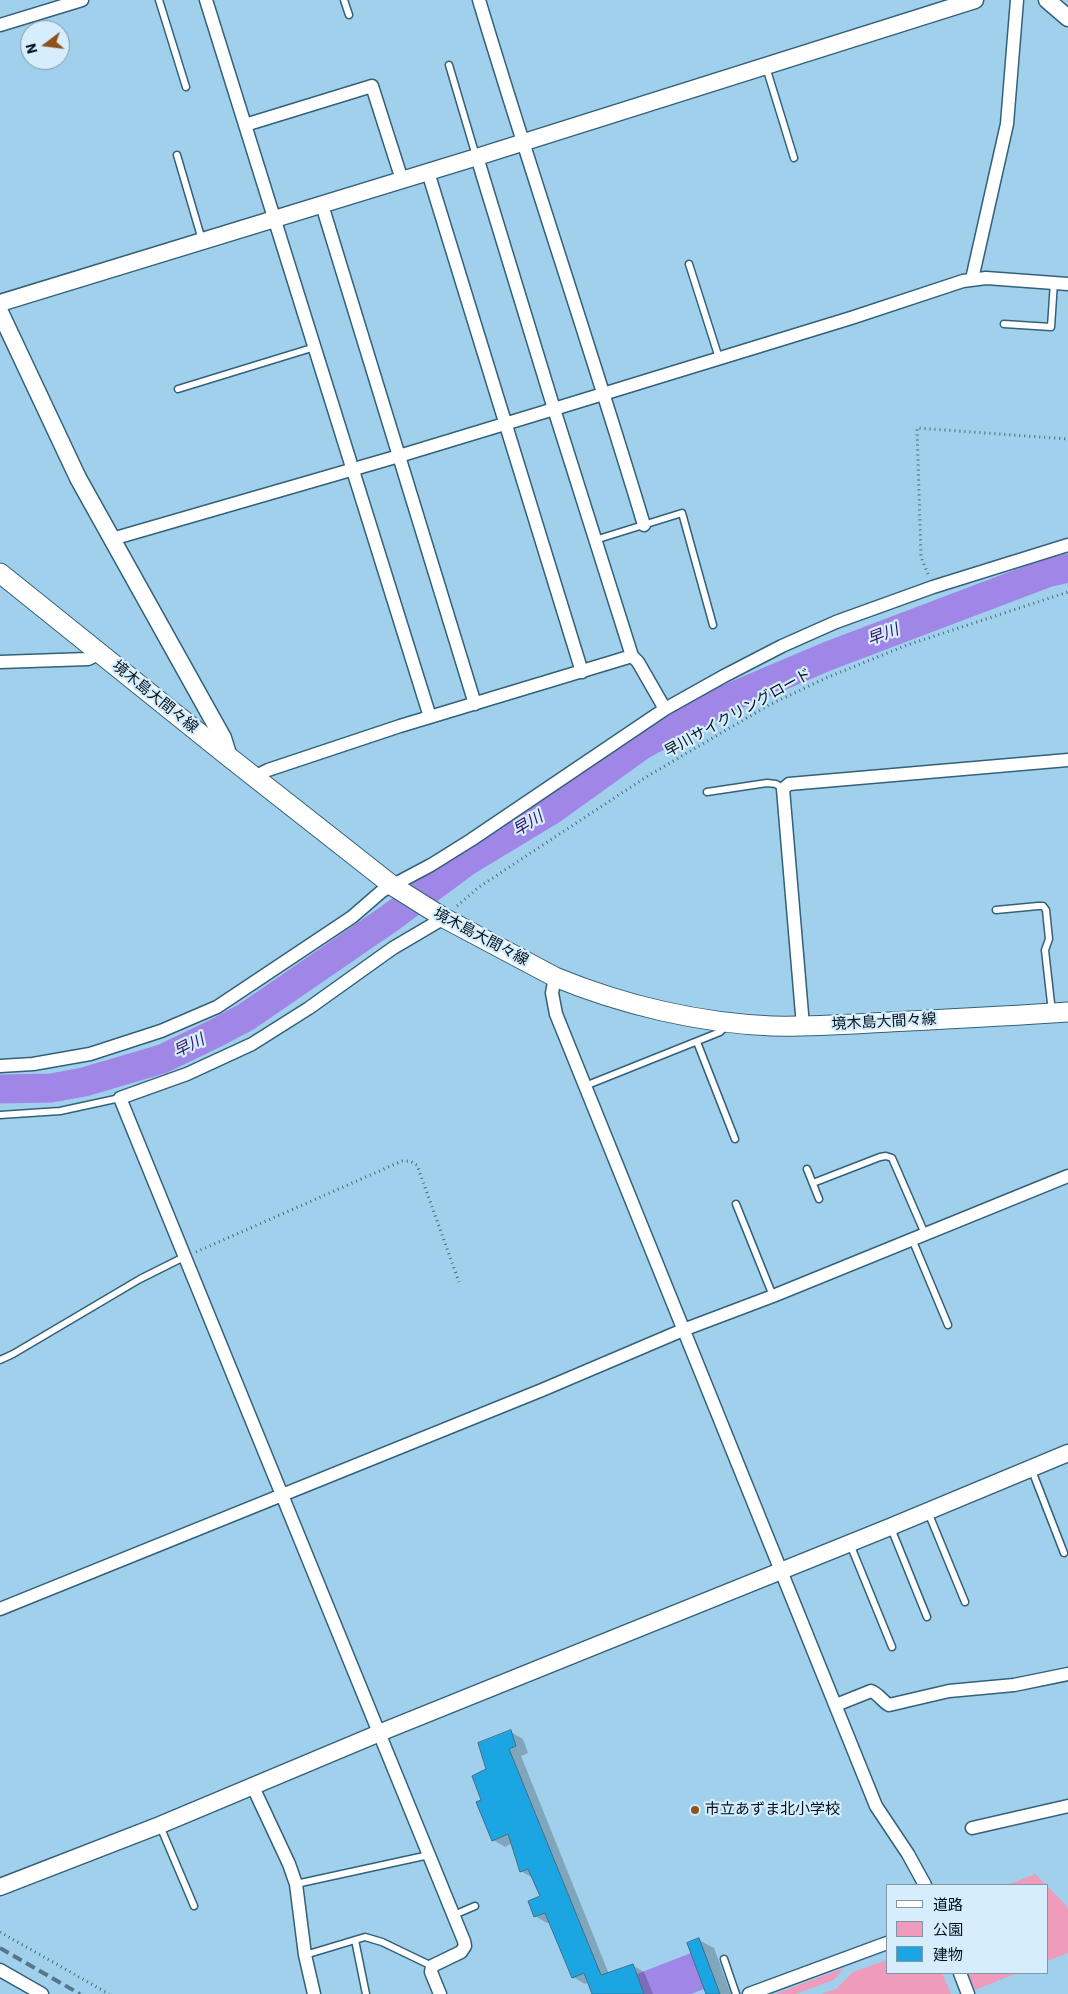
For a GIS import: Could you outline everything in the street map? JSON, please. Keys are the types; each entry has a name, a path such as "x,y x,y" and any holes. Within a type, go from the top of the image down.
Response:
{"main road":[{"name":"境木島大間々線","path":"0,572 254,777 396,888 446,913 555,977 600,994 648,1007 729,1022 772,1026 1060,1013"}],"street":[{"path":"0,25 82,0"},
{"path":"206,0 430,717"},
{"path":"480,0 522,143 604,394 644,525"},
{"path":"0,303 477,157 975,0"},
{"path":"972,279 1007,124 1017,0"},
{"path":"1046,0 1068,18"},
{"path":"245,125 372,86 402,180"},
{"path":"477,157 632,656 638,662 664,708"},
{"path":"428,172 582,672"},
{"path":"322,204 475,704"},
{"path":"112,539 506,424 972,279 986,278 1068,284"},
{"path":"0,312 78,478 223,738 229,757"},
{"path":"0,1066 33,1064 90,1054 161,1031 217,1007 352,917 382,891 396,888 471,840 664,708 782,646 836,622 933,587 1068,545"},
{"path":"0,662 88,660 100,653"},
{"path":"254,777 268,770 430,717 632,656"},
{"path":"803,1026 783,789 789,784 1068,760"},
{"path":"440,1994 431,1972 432,1966 464,1949 464,1941 120,1098 187,1074 252,1044 309,1008 446,913"},
{"path":"555,977 552,994 556,1014 876,1806 908,1854 924,1884"},
{"path":"0,1609 542,1390 683,1330 1068,1176"},
{"path":"0,1887 160,1825 379,1733 890,1527 1068,1453"},
{"path":"836,1704 871,1691 889,1705 949,1691 1014,1685 1068,1674"},
{"path":"253,1787 289,1864 296,1884 305,1955 314,1994"},
{"path":"972,1828 1068,1806"},
{"path":"749,1994 886,1943"},
{"path":"0,1970 42,1994"},
{"path":"960,1974 968,1994"}],"lane":[{"path":"160,0 186,87"},
{"path":"344,0 349,15"},
{"path":"449,65 477,157"},
{"path":"766,66 794,158"},
{"path":"176,155 202,241"},
{"path":"689,264 719,358"},
{"path":"1004,324 1051,327 1054,282"},
{"path":"178,389 315,347"},
{"path":"595,540 682,513 713,625"},
{"path":"707,792 767,783 776,784 783,789"},
{"path":"996,910 1043,906 1046,910 1049,938 1045,950 1060,1013"},
{"path":"584,1086 720,1032 729,1022"},
{"path":"697,1042 735,1139"},
{"path":"0,1115 60,1111 120,1098"},
{"path":"813,1183 880,1157 892,1158 925,1234"},
{"path":"807,1169 819,1199"},
{"path":"736,1204 772,1296"},
{"path":"912,1239 948,1325"},
{"path":"0,1360 140,1279 184,1257"},
{"path":"1031,1468 1064,1553"},
{"path":"928,1511 965,1602"},
{"path":"890,1527 927,1616"},
{"path":"850,1543 892,1647"},
{"path":"160,1825 194,1906"},
{"path":"296,1884 430,1854"},
{"path":"454,1915 476,1906"},
{"path":"305,1955 365,1937 382,1942 432,1966"},
{"path":"355,1940 366,1994"},
{"path":"724,1958 736,1994"}],"path":[{"path":"933,587 921,556 917,428 1068,438"},
{"name":"早川サイクリングロード","path":"446,913 479,887 646,777 769,705 826,678 907,645 1068,592"},
{"path":"184,1257 402,1161 410,1161 417,1165 459,1282"},
{"path":"0,1932 109,1994"}],"green space":[{"path":"1035,1874 1045,1884 1010,1884"},
{"path":"1048,1887 1068,1909 1068,1953 1048,1961"},
{"path":"886,1960 886,1974 942,1974 951,1994 821,1994 836,1989 853,1972"},
{"path":"844,1968 834,1980 795,1994 775,1994"},
{"path":"968,1974 1015,1974 975,1990"}],"shaded area":[{"path":"691,1953 704,1989 691,1994 644,1994 637,1974"}],"building":[{"path":"511,1730 516,1746 509,1749 601,1975 633,1964 644,1994 592,1994 584,1973 572,1978 545,1913 534,1917 528,1901 540,1896 528,1869 520,1872 508,1834 492,1841 476,1802 481,1800 472,1776 486,1769 478,1743"},
{"path":"699,1938 720,1994 706,1994 687,1943"}],"waterway":[{"name":"早川","path":"0,1089 51,1088 84,1082 162,1059 214,1034 246,1017 390,918 467,861 553,809 642,745 722,701 828,656 1047,573 1068,568"}],"railway":[{"path":"0,1948 80,1994"}],"place":[{"name":"市立あずま北小学校","path":"695,1810"}]}
